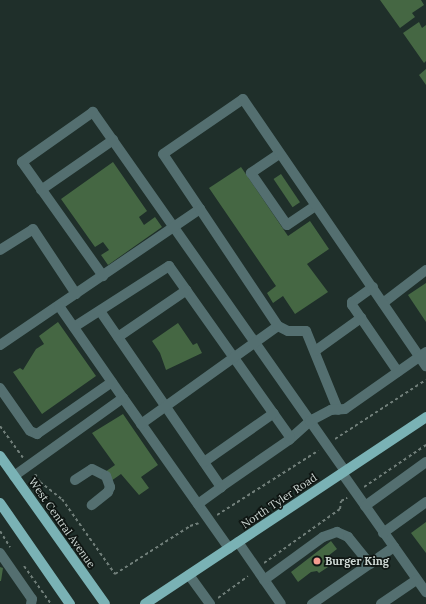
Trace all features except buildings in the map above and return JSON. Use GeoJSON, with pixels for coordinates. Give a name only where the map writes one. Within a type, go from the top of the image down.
{"type":"FeatureCollection","features":[{"type":"Feature","properties":{"kind":"main road","name":"North Tyler Road"},"geometry":{"type":"LineString","coordinates":[[144,604],[426,417]]}},
{"type":"Feature","properties":{"kind":"main road","name":"West Central Avenue"},"geometry":{"type":"LineString","coordinates":[[0,456],[105,604]]}},
{"type":"Feature","properties":{"kind":"main road"},"geometry":{"type":"LineString","coordinates":[[0,503],[70,604]]}},
{"type":"Feature","properties":{"kind":"lane"},"geometry":{"type":"LineString","coordinates":[[338,410],[306,331],[288,331],[278,326],[163,154],[243,99],[279,154],[383,303],[423,355],[426,366]]}},
{"type":"Feature","properties":{"kind":"lane"},"geometry":{"type":"LineString","coordinates":[[102,276],[22,162],[93,112],[310,421],[383,533],[426,592]]}},
{"type":"Feature","properties":{"kind":"lane"},"geometry":{"type":"LineString","coordinates":[[42,190],[112,140]]}},
{"type":"Feature","properties":{"kind":"lane"},"geometry":{"type":"LineString","coordinates":[[279,154],[251,173],[287,225],[315,206]]}},
{"type":"Feature","properties":{"kind":"lane"},"geometry":{"type":"LineString","coordinates":[[0,344],[59,306],[200,209]]}},
{"type":"Feature","properties":{"kind":"lane"},"geometry":{"type":"LineString","coordinates":[[0,250],[33,229],[76,294]]}},
{"type":"Feature","properties":{"kind":"lane"},"geometry":{"type":"LineString","coordinates":[[74,327],[165,266],[172,269],[290,437]]}},
{"type":"Feature","properties":{"kind":"lane"},"geometry":{"type":"LineString","coordinates":[[383,303],[426,270]]}},
{"type":"Feature","properties":{"kind":"lane"},"geometry":{"type":"LineString","coordinates":[[373,287],[352,302],[361,318],[398,372]]}},
{"type":"Feature","properties":{"kind":"lane"},"geometry":{"type":"LineString","coordinates":[[118,337],[187,290]]}},
{"type":"Feature","properties":{"kind":"lane"},"geometry":{"type":"LineString","coordinates":[[59,306],[198,504],[257,569],[281,604]]}},
{"type":"Feature","properties":{"kind":"lane"},"geometry":{"type":"LineString","coordinates":[[100,311],[221,487]]}},
{"type":"Feature","properties":{"kind":"lane"},"geometry":{"type":"LineString","coordinates":[[315,351],[361,318]]}},
{"type":"Feature","properties":{"kind":"lane"},"geometry":{"type":"LineString","coordinates":[[141,424],[278,326]]}},
{"type":"Feature","properties":{"kind":"lane"},"geometry":{"type":"LineString","coordinates":[[198,504],[319,415],[345,409],[423,355]]}},
{"type":"Feature","properties":{"kind":"lane"},"geometry":{"type":"LineString","coordinates":[[0,388],[30,431],[37,434],[112,382]]}},
{"type":"Feature","properties":{"kind":"lane"},"geometry":{"type":"LineString","coordinates":[[14,476],[123,398]]}},
{"type":"Feature","properties":{"kind":"lane"},"geometry":{"type":"LineString","coordinates":[[204,462],[274,413]]}},
{"type":"Feature","properties":{"kind":"lane"},"geometry":{"type":"LineString","coordinates":[[365,506],[426,462]]}},
{"type":"Feature","properties":{"kind":"lane"},"geometry":{"type":"LineString","coordinates":[[75,480],[92,469],[106,476],[110,487],[108,492],[92,505]]}},
{"type":"Feature","properties":{"kind":"lane"},"geometry":{"type":"LineString","coordinates":[[383,533],[426,502]]}},
{"type":"Feature","properties":{"kind":"lane"},"geometry":{"type":"LineString","coordinates":[[264,580],[323,537],[337,532],[348,537],[370,564]]}},
{"type":"Feature","properties":{"kind":"lane"},"geometry":{"type":"LineString","coordinates":[[312,604],[394,547]]}},
{"type":"Feature","properties":{"kind":"lane"},"geometry":{"type":"LineString","coordinates":[[0,553],[31,601]]}},
{"type":"Feature","properties":{"kind":"lane"},"geometry":{"type":"LineString","coordinates":[[189,575],[210,604]]}},
{"type":"Feature","properties":{"kind":"lane"},"geometry":{"type":"LineString","coordinates":[[381,604],[416,580]]}},
{"type":"Feature","properties":{"kind":"path"},"geometry":{"type":"LineString","coordinates":[[210,604],[340,509],[342,501],[426,445]]}},
{"type":"Feature","properties":{"kind":"path"},"geometry":{"type":"LineString","coordinates":[[0,531],[11,548]]}},
{"type":"Feature","properties":{"kind":"path"},"geometry":{"type":"LineString","coordinates":[[20,561],[51,604]]}},
{"type":"Feature","properties":{"kind":"place","name":"Burger King"},"geometry":{"type":"Point","coordinates":[317,561]}}]}
